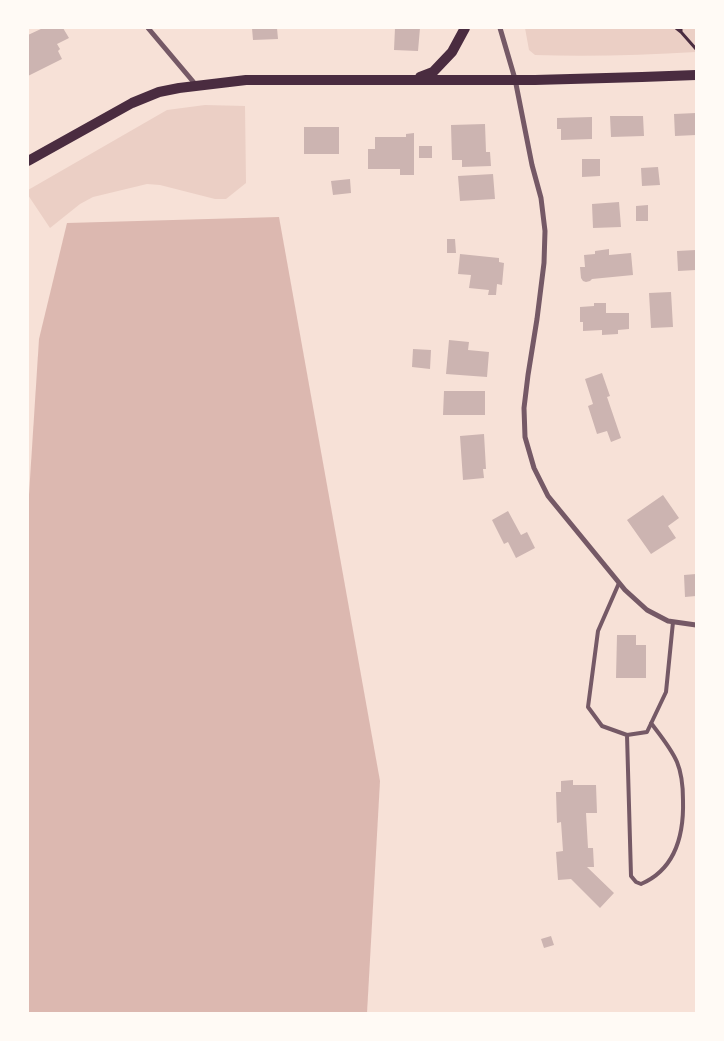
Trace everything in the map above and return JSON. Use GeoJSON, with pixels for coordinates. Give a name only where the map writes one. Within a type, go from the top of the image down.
{"type":"FeatureCollection","features":[{"type":"Feature","properties":{"kind":"main road"},"geometry":{"type":"LineString","coordinates":[[414,80],[433,72],[452,52],[465,28]]}},
{"type":"Feature","properties":{"kind":"main road"},"geometry":{"type":"LineString","coordinates":[[28,161],[132,103],[159,92],[196,85],[246,80],[622,78],[696,75]]}},
{"type":"Feature","properties":{"kind":"street"},"geometry":{"type":"LineString","coordinates":[[148,28],[196,85]]}},
{"type":"Feature","properties":{"kind":"street"},"geometry":{"type":"LineString","coordinates":[[500,28],[516,79],[532,165],[541,198],[545,232],[543,272],[524,408],[525,438],[534,468],[548,496],[625,590],[648,610],[668,621],[696,625]]}},
{"type":"Feature","properties":{"kind":"lane"},"geometry":{"type":"LineString","coordinates":[[619,583],[598,632],[588,707],[602,726],[627,735],[647,732],[666,692],[673,622]]}},
{"type":"Feature","properties":{"kind":"lane"},"geometry":{"type":"LineString","coordinates":[[627,735],[631,876],[636,882],[641,884],[650,880],[667,865],[676,849],[683,818],[683,788],[677,760],[652,723]]}},
{"type":"Feature","properties":{"kind":"path"},"geometry":{"type":"LineString","coordinates":[[676,28],[681,30],[696,49]]}},
{"type":"Feature","properties":{"kind":"shaded area"},"geometry":{"type":"Polygon","coordinates":[[[525,28],[696,28],[696,52],[575,56],[535,55],[529,50],[525,28]]]}},
{"type":"Feature","properties":{"kind":"shaded area"},"geometry":{"type":"Polygon","coordinates":[[[205,105],[245,106],[246,183],[226,199],[215,199],[160,185],[147,184],[93,197],[80,204],[50,228],[28,195],[28,190],[167,110],[205,105]]]}},
{"type":"Feature","properties":{"kind":"shaded area"},"geometry":{"type":"Polygon","coordinates":[[[279,217],[380,781],[367,1013],[28,1013],[28,510],[39,339],[67,223],[279,217]]]}},
{"type":"Feature","properties":{"kind":"building"},"geometry":{"type":"Polygon","coordinates":[[[43,28],[63,28],[69,38],[57,44],[62,59],[28,76],[28,35],[43,28]]]}},
{"type":"Feature","properties":{"kind":"building"},"geometry":{"type":"Polygon","coordinates":[[[252,28],[277,28],[278,39],[253,40],[252,28]]]}},
{"type":"Feature","properties":{"kind":"building"},"geometry":{"type":"Polygon","coordinates":[[[395,28],[420,28],[418,51],[394,50],[395,28]]]}},
{"type":"Feature","properties":{"kind":"building"},"geometry":{"type":"Polygon","coordinates":[[[696,113],[696,135],[675,136],[674,114],[696,113]]]}},
{"type":"Feature","properties":{"kind":"building"},"geometry":{"type":"Polygon","coordinates":[[[610,116],[643,116],[644,136],[611,137],[610,116]]]}},
{"type":"Feature","properties":{"kind":"building"},"geometry":{"type":"Polygon","coordinates":[[[592,117],[592,139],[561,140],[561,129],[557,129],[557,118],[592,117]]]}},
{"type":"Feature","properties":{"kind":"building"},"geometry":{"type":"Polygon","coordinates":[[[485,124],[486,152],[490,152],[491,166],[462,167],[462,160],[452,160],[451,125],[485,124]]]}},
{"type":"Feature","properties":{"kind":"building"},"geometry":{"type":"Polygon","coordinates":[[[304,127],[339,127],[339,154],[304,154],[304,127]]]}},
{"type":"Feature","properties":{"kind":"building"},"geometry":{"type":"Polygon","coordinates":[[[414,133],[414,175],[400,175],[400,169],[368,169],[368,149],[375,149],[375,137],[406,137],[406,134],[414,133]]]}},
{"type":"Feature","properties":{"kind":"building"},"geometry":{"type":"Polygon","coordinates":[[[419,146],[432,146],[432,158],[419,158],[419,146]]]}},
{"type":"Feature","properties":{"kind":"building"},"geometry":{"type":"Polygon","coordinates":[[[582,159],[600,159],[600,176],[582,177],[582,159]]]}},
{"type":"Feature","properties":{"kind":"building"},"geometry":{"type":"Polygon","coordinates":[[[658,167],[660,185],[642,186],[641,168],[658,167]]]}},
{"type":"Feature","properties":{"kind":"building"},"geometry":{"type":"Polygon","coordinates":[[[493,174],[495,199],[460,201],[458,176],[493,174]]]}},
{"type":"Feature","properties":{"kind":"building"},"geometry":{"type":"Polygon","coordinates":[[[350,179],[351,193],[333,195],[331,181],[350,179]]]}},
{"type":"Feature","properties":{"kind":"building"},"geometry":{"type":"Polygon","coordinates":[[[619,202],[621,227],[593,228],[592,204],[619,202]]]}},
{"type":"Feature","properties":{"kind":"building"},"geometry":{"type":"Polygon","coordinates":[[[648,205],[648,221],[636,221],[636,206],[648,205]]]}},
{"type":"Feature","properties":{"kind":"building"},"geometry":{"type":"Polygon","coordinates":[[[447,239],[455,239],[456,253],[447,253],[447,239]]]}},
{"type":"Feature","properties":{"kind":"building"},"geometry":{"type":"Polygon","coordinates":[[[609,249],[609,255],[631,253],[633,275],[583,281],[580,267],[585,267],[584,255],[595,254],[595,251],[609,249]]]}},
{"type":"Feature","properties":{"kind":"building"},"geometry":{"type":"Polygon","coordinates":[[[696,250],[696,270],[678,271],[677,251],[696,250]]]}},
{"type":"Feature","properties":{"kind":"building"},"geometry":{"type":"Polygon","coordinates":[[[460,254],[499,258],[499,262],[504,263],[502,285],[497,284],[496,295],[488,295],[489,290],[469,288],[471,275],[458,274],[460,254]]]}},
{"type":"Feature","properties":{"kind":"building"},"geometry":{"type":"Polygon","coordinates":[[[671,292],[673,327],[651,328],[649,293],[671,292]]]}},
{"type":"Feature","properties":{"kind":"building"},"geometry":{"type":"Polygon","coordinates":[[[594,303],[606,303],[606,313],[629,313],[629,329],[618,330],[618,334],[602,335],[602,330],[583,331],[583,322],[580,322],[580,307],[594,306],[594,303]]]}},
{"type":"Feature","properties":{"kind":"building"},"geometry":{"type":"Polygon","coordinates":[[[449,340],[469,342],[468,350],[489,352],[487,377],[446,374],[449,340]]]}},
{"type":"Feature","properties":{"kind":"building"},"geometry":{"type":"Polygon","coordinates":[[[413,349],[431,350],[430,369],[412,367],[413,349]]]}},
{"type":"Feature","properties":{"kind":"building"},"geometry":{"type":"Polygon","coordinates":[[[602,373],[610,396],[607,397],[621,438],[611,442],[607,431],[597,434],[588,406],[593,404],[585,379],[602,373]]]}},
{"type":"Feature","properties":{"kind":"building"},"geometry":{"type":"Polygon","coordinates":[[[444,391],[485,391],[485,415],[443,415],[444,391]]]}},
{"type":"Feature","properties":{"kind":"building"},"geometry":{"type":"Polygon","coordinates":[[[484,434],[486,469],[483,469],[484,478],[463,480],[460,436],[484,434]]]}},
{"type":"Feature","properties":{"kind":"building"},"geometry":{"type":"Polygon","coordinates":[[[663,495],[679,518],[668,526],[676,538],[651,554],[627,520],[663,495]]]}},
{"type":"Feature","properties":{"kind":"building"},"geometry":{"type":"Polygon","coordinates":[[[508,511],[521,535],[527,532],[535,548],[516,558],[508,542],[504,544],[492,520],[508,511]]]}},
{"type":"Feature","properties":{"kind":"building"},"geometry":{"type":"Polygon","coordinates":[[[696,574],[696,596],[685,597],[684,575],[696,574]]]}},
{"type":"Feature","properties":{"kind":"building"},"geometry":{"type":"Polygon","coordinates":[[[617,635],[636,635],[636,645],[646,645],[646,678],[616,678],[617,635]]]}},
{"type":"Feature","properties":{"kind":"building"},"geometry":{"type":"Polygon","coordinates":[[[573,780],[573,785],[596,785],[597,813],[586,813],[588,848],[593,848],[594,867],[587,867],[614,893],[600,908],[571,879],[558,880],[556,852],[563,851],[561,822],[557,823],[556,792],[561,792],[561,781],[573,780]]]}},
{"type":"Feature","properties":{"kind":"building"},"geometry":{"type":"Polygon","coordinates":[[[551,936],[554,945],[544,948],[541,939],[551,936]]]}}]}
